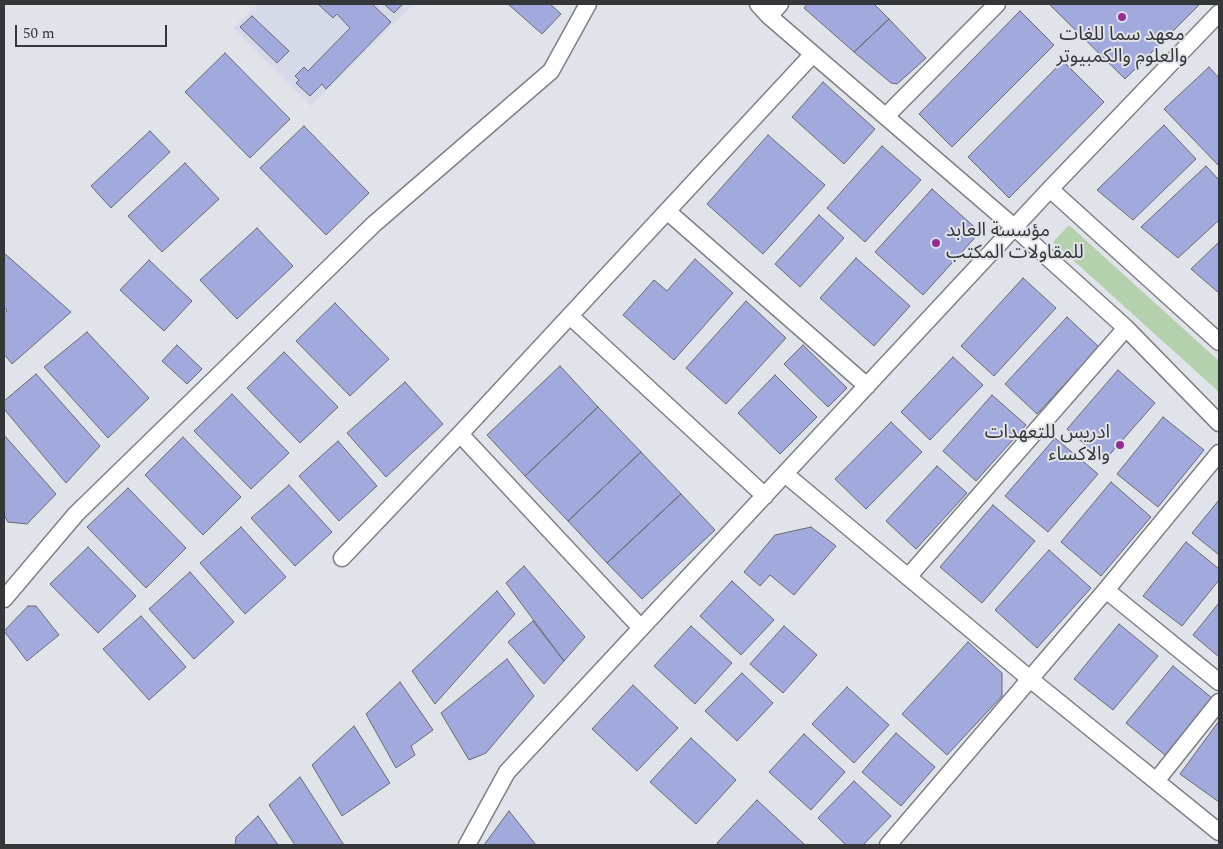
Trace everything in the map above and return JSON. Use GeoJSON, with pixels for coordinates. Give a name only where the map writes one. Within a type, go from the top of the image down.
{"type":"FeatureCollection","features":[{"type":"Feature","properties":{"kind":"street"},"geometry":{"type":"LineString","coordinates":[[4,599],[76,514],[374,224],[550,72],[588,4]]}},
{"type":"Feature","properties":{"kind":"street"},"geometry":{"type":"LineString","coordinates":[[886,116],[997,4]]}},
{"type":"Feature","properties":{"kind":"street"},"geometry":{"type":"LineString","coordinates":[[769,8],[813,54],[1014,227],[1126,328],[1219,424]]}},
{"type":"Feature","properties":{"kind":"street"},"geometry":{"type":"LineString","coordinates":[[467,845],[507,772],[1014,227],[1219,13]]}},
{"type":"Feature","properties":{"kind":"street"},"geometry":{"type":"LineString","coordinates":[[342,558],[460,434],[813,54]]}},
{"type":"Feature","properties":{"kind":"street"},"geometry":{"type":"LineString","coordinates":[[1050,189],[1219,342]]}},
{"type":"Feature","properties":{"kind":"street"},"geometry":{"type":"LineString","coordinates":[[667,211],[867,386]]}},
{"type":"Feature","properties":{"kind":"street"},"geometry":{"type":"LineString","coordinates":[[570,316],[765,496]]}},
{"type":"Feature","properties":{"kind":"street"},"geometry":{"type":"LineString","coordinates":[[908,577],[1126,328]]}},
{"type":"Feature","properties":{"kind":"street"},"geometry":{"type":"LineString","coordinates":[[460,434],[641,628]]}},
{"type":"Feature","properties":{"kind":"street"},"geometry":{"type":"LineString","coordinates":[[888,845],[1106,590],[1219,453]]}},
{"type":"Feature","properties":{"kind":"street"},"geometry":{"type":"LineString","coordinates":[[785,474],[1030,679],[1219,832]]}},
{"type":"Feature","properties":{"kind":"street"},"geometry":{"type":"LineString","coordinates":[[1106,590],[1219,682]]}},
{"type":"Feature","properties":{"kind":"street"},"geometry":{"type":"LineString","coordinates":[[1156,781],[1219,702]]}},
{"type":"Feature","properties":{"kind":"shaded area"},"geometry":{"type":"Polygon","coordinates":[[[258,4],[414,4],[311,106],[233,28],[258,4]]]}},
{"type":"Feature","properties":{"kind":"green space"},"geometry":{"type":"Polygon","coordinates":[[[1069,225],[1219,361],[1219,392],[1053,242],[1069,225]]]}},
{"type":"Feature","properties":{"kind":"building"},"geometry":{"type":"Polygon","coordinates":[[[318,4],[372,4],[391,22],[326,89],[322,84],[310,96],[296,83],[299,80],[295,76],[304,67],[308,71],[350,28],[337,14],[333,18],[318,4]]]}},
{"type":"Feature","properties":{"kind":"building"},"geometry":{"type":"Polygon","coordinates":[[[384,4],[403,4],[394,13],[384,4]]]}},
{"type":"Feature","properties":{"kind":"building"},"geometry":{"type":"Polygon","coordinates":[[[508,4],[550,4],[561,14],[542,34],[508,4]]]}},
{"type":"Feature","properties":{"kind":"building"},"geometry":{"type":"Polygon","coordinates":[[[807,4],[874,4],[889,19],[854,52],[804,8],[807,4]]]}},
{"type":"Feature","properties":{"kind":"building"},"geometry":{"type":"Polygon","coordinates":[[[1049,4],[1200,4],[1125,79],[1049,4]]]}},
{"type":"Feature","properties":{"kind":"building"},"geometry":{"type":"Polygon","coordinates":[[[1020,11],[1054,45],[952,147],[919,114],[1020,11]]]}},
{"type":"Feature","properties":{"kind":"building"},"geometry":{"type":"Polygon","coordinates":[[[252,16],[289,51],[277,63],[240,27],[252,16]]]}},
{"type":"Feature","properties":{"kind":"building"},"geometry":{"type":"Polygon","coordinates":[[[889,19],[926,58],[897,84],[891,83],[854,52],[889,19]]]}},
{"type":"Feature","properties":{"kind":"building"},"geometry":{"type":"Polygon","coordinates":[[[225,53],[290,119],[250,158],[185,92],[225,53]]]}},
{"type":"Feature","properties":{"kind":"building"},"geometry":{"type":"Polygon","coordinates":[[[1063,61],[1104,102],[1009,198],[968,157],[1063,61]]]}},
{"type":"Feature","properties":{"kind":"building"},"geometry":{"type":"Polygon","coordinates":[[[1209,67],[1219,78],[1219,166],[1164,109],[1209,67]]]}},
{"type":"Feature","properties":{"kind":"building"},"geometry":{"type":"Polygon","coordinates":[[[823,82],[875,129],[844,164],[792,117],[823,82]]]}},
{"type":"Feature","properties":{"kind":"building"},"geometry":{"type":"Polygon","coordinates":[[[1164,125],[1196,159],[1133,220],[1097,190],[1164,125]]]}},
{"type":"Feature","properties":{"kind":"building"},"geometry":{"type":"Polygon","coordinates":[[[304,126],[369,193],[326,235],[260,168],[304,126]]]}},
{"type":"Feature","properties":{"kind":"building"},"geometry":{"type":"Polygon","coordinates":[[[150,131],[170,152],[111,208],[91,186],[150,131]]]}},
{"type":"Feature","properties":{"kind":"building"},"geometry":{"type":"Polygon","coordinates":[[[768,135],[825,185],[763,254],[707,204],[768,135]]]}},
{"type":"Feature","properties":{"kind":"building"},"geometry":{"type":"Polygon","coordinates":[[[882,146],[921,180],[865,242],[827,208],[882,146]]]}},
{"type":"Feature","properties":{"kind":"building"},"geometry":{"type":"Polygon","coordinates":[[[185,163],[219,199],[162,252],[128,216],[185,163]]]}},
{"type":"Feature","properties":{"kind":"building"},"geometry":{"type":"Polygon","coordinates":[[[1206,166],[1219,180],[1219,220],[1178,258],[1141,227],[1206,166]]]}},
{"type":"Feature","properties":{"kind":"building"},"geometry":{"type":"Polygon","coordinates":[[[932,189],[980,232],[923,295],[875,252],[932,189]]]}},
{"type":"Feature","properties":{"kind":"building"},"geometry":{"type":"Polygon","coordinates":[[[819,215],[844,238],[800,287],[775,264],[819,215]]]}},
{"type":"Feature","properties":{"kind":"building"},"geometry":{"type":"Polygon","coordinates":[[[257,228],[293,266],[237,319],[200,280],[257,228]]]}},
{"type":"Feature","properties":{"kind":"building"},"geometry":{"type":"Polygon","coordinates":[[[1219,242],[1219,293],[1191,269],[1219,242]]]}},
{"type":"Feature","properties":{"kind":"building"},"geometry":{"type":"Polygon","coordinates":[[[4,253],[71,312],[12,364],[4,354],[4,313],[7,311],[4,307],[4,253]]]}},
{"type":"Feature","properties":{"kind":"building"},"geometry":{"type":"Polygon","coordinates":[[[856,258],[910,306],[874,346],[820,298],[856,258]]]}},
{"type":"Feature","properties":{"kind":"building"},"geometry":{"type":"Polygon","coordinates":[[[695,259],[733,293],[674,360],[623,315],[654,280],[667,291],[695,259]]]}},
{"type":"Feature","properties":{"kind":"building"},"geometry":{"type":"Polygon","coordinates":[[[149,260],[192,301],[164,331],[120,290],[149,260]]]}},
{"type":"Feature","properties":{"kind":"building"},"geometry":{"type":"Polygon","coordinates":[[[1023,278],[1056,308],[994,376],[961,346],[1023,278]]]}},
{"type":"Feature","properties":{"kind":"building"},"geometry":{"type":"Polygon","coordinates":[[[746,301],[786,338],[726,404],[686,368],[746,301]]]}},
{"type":"Feature","properties":{"kind":"building"},"geometry":{"type":"Polygon","coordinates":[[[335,303],[389,359],[350,396],[296,341],[335,303]]]}},
{"type":"Feature","properties":{"kind":"building"},"geometry":{"type":"Polygon","coordinates":[[[1067,317],[1099,347],[1037,414],[1005,384],[1067,317]]]}},
{"type":"Feature","properties":{"kind":"building"},"geometry":{"type":"Polygon","coordinates":[[[87,332],[149,398],[108,438],[44,367],[87,332]]]}},
{"type":"Feature","properties":{"kind":"building"},"geometry":{"type":"Polygon","coordinates":[[[177,345],[202,369],[187,384],[162,361],[177,345]]]}},
{"type":"Feature","properties":{"kind":"building"},"geometry":{"type":"Polygon","coordinates":[[[803,345],[847,388],[828,407],[784,364],[803,345]]]}},
{"type":"Feature","properties":{"kind":"building"},"geometry":{"type":"Polygon","coordinates":[[[284,352],[338,407],[300,443],[247,388],[284,352]]]}},
{"type":"Feature","properties":{"kind":"building"},"geometry":{"type":"Polygon","coordinates":[[[953,357],[983,385],[930,440],[901,412],[953,357]]]}},
{"type":"Feature","properties":{"kind":"building"},"geometry":{"type":"Polygon","coordinates":[[[560,366],[598,407],[525,476],[487,435],[560,366]]]}},
{"type":"Feature","properties":{"kind":"building"},"geometry":{"type":"Polygon","coordinates":[[[1118,370],[1155,403],[1104,461],[1067,429],[1118,370]]]}},
{"type":"Feature","properties":{"kind":"building"},"geometry":{"type":"Polygon","coordinates":[[[36,374],[100,446],[66,483],[4,409],[4,401],[36,374]]]}},
{"type":"Feature","properties":{"kind":"building"},"geometry":{"type":"Polygon","coordinates":[[[775,375],[817,417],[780,454],[738,413],[775,375]]]}},
{"type":"Feature","properties":{"kind":"building"},"geometry":{"type":"Polygon","coordinates":[[[405,382],[443,424],[386,477],[347,433],[405,382]]]}},
{"type":"Feature","properties":{"kind":"building"},"geometry":{"type":"Polygon","coordinates":[[[232,394],[289,453],[251,489],[194,431],[232,394]]]}},
{"type":"Feature","properties":{"kind":"building"},"geometry":{"type":"Polygon","coordinates":[[[992,395],[1026,425],[976,481],[943,451],[992,395]]]}},
{"type":"Feature","properties":{"kind":"building"},"geometry":{"type":"Polygon","coordinates":[[[598,407],[641,452],[568,521],[525,476],[598,407]]]}},
{"type":"Feature","properties":{"kind":"building"},"geometry":{"type":"Polygon","coordinates":[[[1163,417],[1204,450],[1158,507],[1117,474],[1163,417]]]}},
{"type":"Feature","properties":{"kind":"building"},"geometry":{"type":"Polygon","coordinates":[[[891,422],[922,452],[866,509],[835,479],[891,422]]]}},
{"type":"Feature","properties":{"kind":"building"},"geometry":{"type":"Polygon","coordinates":[[[4,435],[56,494],[27,524],[8,522],[4,515],[4,435]]]}},
{"type":"Feature","properties":{"kind":"building"},"geometry":{"type":"Polygon","coordinates":[[[183,437],[241,497],[203,535],[145,475],[183,437]]]}},
{"type":"Feature","properties":{"kind":"building"},"geometry":{"type":"Polygon","coordinates":[[[1055,438],[1098,474],[1048,532],[1005,496],[1055,438]]]}},
{"type":"Feature","properties":{"kind":"building"},"geometry":{"type":"Polygon","coordinates":[[[338,441],[377,486],[339,521],[299,476],[338,441]]]}},
{"type":"Feature","properties":{"kind":"building"},"geometry":{"type":"Polygon","coordinates":[[[641,452],[681,494],[607,563],[568,521],[641,452]]]}},
{"type":"Feature","properties":{"kind":"building"},"geometry":{"type":"Polygon","coordinates":[[[937,466],[967,493],[916,549],[886,521],[937,466]]]}},
{"type":"Feature","properties":{"kind":"building"},"geometry":{"type":"Polygon","coordinates":[[[1111,482],[1151,517],[1101,576],[1061,542],[1111,482]]]}},
{"type":"Feature","properties":{"kind":"building"},"geometry":{"type":"Polygon","coordinates":[[[289,485],[332,532],[295,566],[251,518],[289,485]]]}},
{"type":"Feature","properties":{"kind":"building"},"geometry":{"type":"Polygon","coordinates":[[[128,488],[186,548],[146,588],[87,527],[128,488]]]}},
{"type":"Feature","properties":{"kind":"building"},"geometry":{"type":"Polygon","coordinates":[[[681,494],[715,530],[642,599],[607,563],[681,494]]]}},
{"type":"Feature","properties":{"kind":"building"},"geometry":{"type":"Polygon","coordinates":[[[1219,500],[1219,555],[1192,533],[1219,500]]]}},
{"type":"Feature","properties":{"kind":"building"},"geometry":{"type":"Polygon","coordinates":[[[993,505],[1035,541],[982,603],[940,567],[993,505]]]}},
{"type":"Feature","properties":{"kind":"building"},"geometry":{"type":"Polygon","coordinates":[[[241,527],[286,577],[245,614],[200,563],[241,527]]]}},
{"type":"Feature","properties":{"kind":"building"},"geometry":{"type":"Polygon","coordinates":[[[811,527],[836,546],[794,595],[770,575],[760,586],[744,572],[775,535],[811,527]]]}},
{"type":"Feature","properties":{"kind":"building"},"geometry":{"type":"Polygon","coordinates":[[[1186,542],[1219,569],[1219,580],[1182,626],[1143,596],[1186,542]]]}},
{"type":"Feature","properties":{"kind":"building"},"geometry":{"type":"Polygon","coordinates":[[[88,547],[136,596],[98,633],[50,584],[88,547]]]}},
{"type":"Feature","properties":{"kind":"building"},"geometry":{"type":"Polygon","coordinates":[[[1049,550],[1091,588],[1037,648],[995,610],[1049,550]]]}},
{"type":"Feature","properties":{"kind":"building"},"geometry":{"type":"Polygon","coordinates":[[[524,566],[585,637],[564,661],[506,583],[524,566]]]}},
{"type":"Feature","properties":{"kind":"building"},"geometry":{"type":"Polygon","coordinates":[[[190,572],[234,622],[194,659],[149,609],[190,572]]]}},
{"type":"Feature","properties":{"kind":"building"},"geometry":{"type":"Polygon","coordinates":[[[732,581],[774,620],[741,655],[700,616],[732,581]]]}},
{"type":"Feature","properties":{"kind":"building"},"geometry":{"type":"Polygon","coordinates":[[[497,591],[515,614],[435,704],[412,671],[497,591]]]}},
{"type":"Feature","properties":{"kind":"building"},"geometry":{"type":"Polygon","coordinates":[[[1219,603],[1219,657],[1193,635],[1219,603]]]}},
{"type":"Feature","properties":{"kind":"building"},"geometry":{"type":"Polygon","coordinates":[[[28,606],[36,606],[59,635],[27,661],[4,631],[28,606]]]}},
{"type":"Feature","properties":{"kind":"building"},"geometry":{"type":"Polygon","coordinates":[[[141,616],[186,667],[149,700],[103,649],[141,616]]]}},
{"type":"Feature","properties":{"kind":"building"},"geometry":{"type":"Polygon","coordinates":[[[533,621],[564,661],[544,684],[508,642],[533,621]]]}},
{"type":"Feature","properties":{"kind":"building"},"geometry":{"type":"Polygon","coordinates":[[[1119,624],[1158,656],[1113,710],[1074,679],[1119,624]]]}},
{"type":"Feature","properties":{"kind":"building"},"geometry":{"type":"Polygon","coordinates":[[[691,626],[732,663],[695,704],[654,666],[691,626]]]}},
{"type":"Feature","properties":{"kind":"building"},"geometry":{"type":"Polygon","coordinates":[[[784,626],[817,655],[783,693],[750,664],[784,626]]]}},
{"type":"Feature","properties":{"kind":"building"},"geometry":{"type":"Polygon","coordinates":[[[968,642],[1002,673],[1002,696],[947,755],[902,714],[968,642]]]}},
{"type":"Feature","properties":{"kind":"building"},"geometry":{"type":"Polygon","coordinates":[[[507,659],[534,696],[486,753],[469,760],[441,713],[507,659]]]}},
{"type":"Feature","properties":{"kind":"building"},"geometry":{"type":"Polygon","coordinates":[[[1173,666],[1212,698],[1165,755],[1126,723],[1173,666]]]}},
{"type":"Feature","properties":{"kind":"building"},"geometry":{"type":"Polygon","coordinates":[[[742,673],[773,703],[737,741],[705,711],[742,673]]]}},
{"type":"Feature","properties":{"kind":"building"},"geometry":{"type":"Polygon","coordinates":[[[400,682],[433,730],[411,746],[415,755],[396,768],[366,714],[400,682]]]}},
{"type":"Feature","properties":{"kind":"building"},"geometry":{"type":"Polygon","coordinates":[[[633,685],[678,728],[637,771],[592,729],[633,685]]]}},
{"type":"Feature","properties":{"kind":"building"},"geometry":{"type":"Polygon","coordinates":[[[847,687],[889,725],[854,763],[812,724],[847,687]]]}},
{"type":"Feature","properties":{"kind":"building"},"geometry":{"type":"Polygon","coordinates":[[[1219,721],[1219,802],[1180,774],[1219,721]]]}},
{"type":"Feature","properties":{"kind":"building"},"geometry":{"type":"Polygon","coordinates":[[[354,726],[390,783],[342,816],[312,765],[354,726]]]}},
{"type":"Feature","properties":{"kind":"building"},"geometry":{"type":"Polygon","coordinates":[[[896,733],[935,767],[901,806],[862,772],[896,733]]]}},
{"type":"Feature","properties":{"kind":"building"},"geometry":{"type":"Polygon","coordinates":[[[804,734],[845,772],[811,810],[769,772],[804,734]]]}},
{"type":"Feature","properties":{"kind":"building"},"geometry":{"type":"Polygon","coordinates":[[[691,738],[736,780],[696,824],[650,782],[691,738]]]}},
{"type":"Feature","properties":{"kind":"building"},"geometry":{"type":"Polygon","coordinates":[[[300,777],[344,845],[295,845],[269,805],[300,777]]]}},
{"type":"Feature","properties":{"kind":"building"},"geometry":{"type":"Polygon","coordinates":[[[854,781],[891,816],[863,845],[846,845],[818,818],[854,781]]]}},
{"type":"Feature","properties":{"kind":"building"},"geometry":{"type":"Polygon","coordinates":[[[757,800],[805,845],[719,845],[717,843],[757,800]]]}},
{"type":"Feature","properties":{"kind":"building"},"geometry":{"type":"Polygon","coordinates":[[[509,811],[536,845],[484,845],[509,811]]]}},
{"type":"Feature","properties":{"kind":"building"},"geometry":{"type":"Polygon","coordinates":[[[258,816],[278,845],[235,845],[236,837],[258,816]]]}},
{"type":"Feature","properties":{"kind":"place","name":"معهد سما للغات والعلوم والكمبيوتر"},"geometry":{"type":"Point","coordinates":[1122,17]}},
{"type":"Feature","properties":{"kind":"place","name":"مؤسسة العابد للمقاولات المكتب"},"geometry":{"type":"Point","coordinates":[936,243]}},
{"type":"Feature","properties":{"kind":"place","name":"ادريس للتعهدات والاكساء"},"geometry":{"type":"Point","coordinates":[1120,445]}}]}
